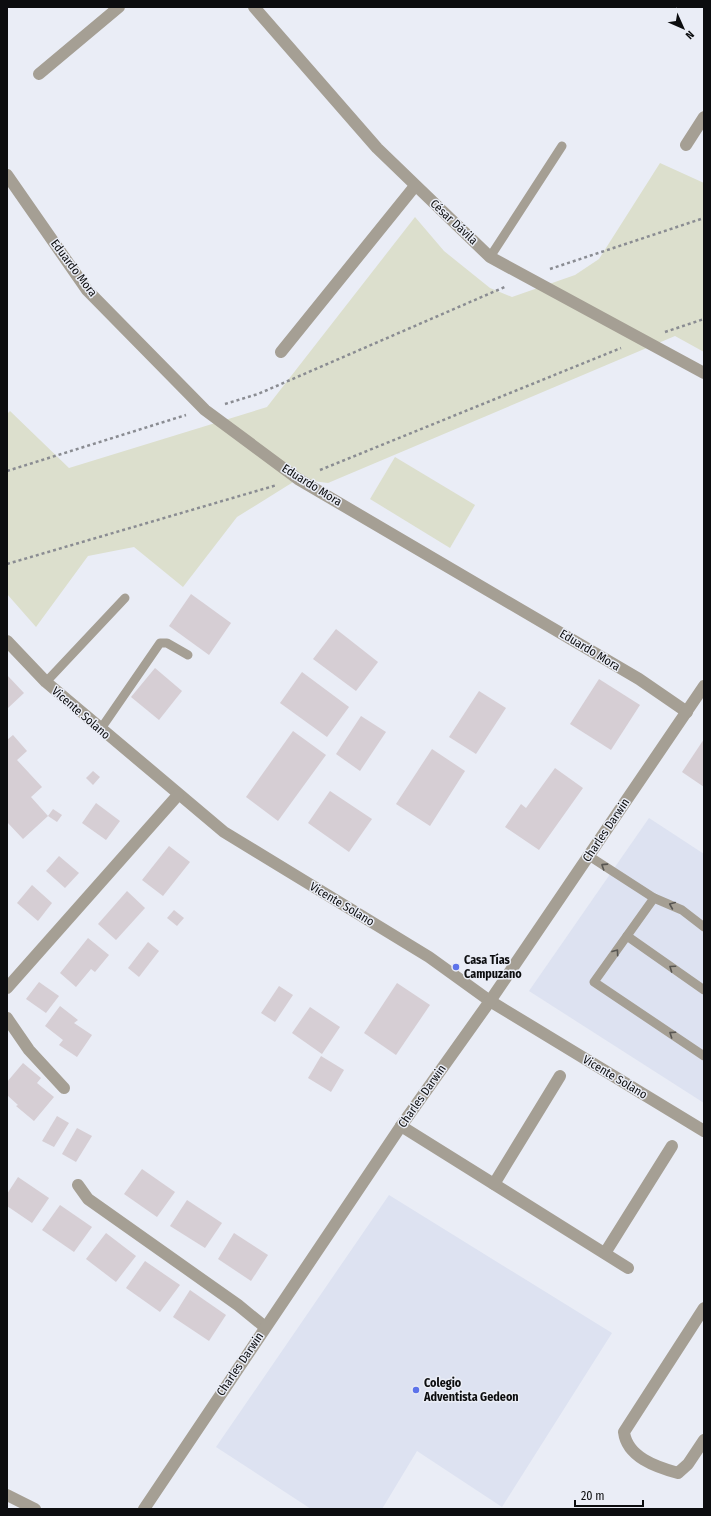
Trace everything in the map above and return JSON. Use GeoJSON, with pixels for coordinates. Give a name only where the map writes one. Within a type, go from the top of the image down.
{"type":"FeatureCollection","features":[{"type":"Feature","properties":{"kind":"street"},"geometry":{"type":"LineString","coordinates":[[39,74],[119,7]]}},
{"type":"Feature","properties":{"kind":"street","name":"César Dávila"},"geometry":{"type":"LineString","coordinates":[[254,7],[377,148],[490,257],[529,276],[704,373]]}},
{"type":"Feature","properties":{"kind":"street"},"geometry":{"type":"LineString","coordinates":[[686,145],[704,117]]}},
{"type":"Feature","properties":{"kind":"street","name":"Eduardo Mora"},"geometry":{"type":"LineString","coordinates":[[7,175],[88,290],[205,410],[298,479],[632,675],[687,712]]}},
{"type":"Feature","properties":{"kind":"street"},"geometry":{"type":"LineString","coordinates":[[281,352],[415,186]]}},
{"type":"Feature","properties":{"kind":"street","name":"Vicente Solano"},"geometry":{"type":"LineString","coordinates":[[7,641],[46,682],[100,730],[224,832],[429,957],[490,1001],[704,1131]]}},
{"type":"Feature","properties":{"kind":"street","name":"Charles Darwin"},"geometry":{"type":"LineString","coordinates":[[144,1509],[401,1126],[490,1001],[704,686]]}},
{"type":"Feature","properties":{"kind":"street"},"geometry":{"type":"LineString","coordinates":[[7,988],[178,795]]}},
{"type":"Feature","properties":{"kind":"street"},"geometry":{"type":"LineString","coordinates":[[7,1018],[29,1050],[64,1088]]}},
{"type":"Feature","properties":{"kind":"street"},"geometry":{"type":"LineString","coordinates":[[494,1184],[560,1076]]}},
{"type":"Feature","properties":{"kind":"street"},"geometry":{"type":"LineString","coordinates":[[401,1126],[628,1268]]}},
{"type":"Feature","properties":{"kind":"street"},"geometry":{"type":"LineString","coordinates":[[605,1253],[672,1146]]}},
{"type":"Feature","properties":{"kind":"street"},"geometry":{"type":"LineString","coordinates":[[78,1186],[88,1199],[238,1304],[265,1327]]}},
{"type":"Feature","properties":{"kind":"street"},"geometry":{"type":"LineString","coordinates":[[704,1308],[624,1432],[625,1443],[633,1453],[664,1470],[678,1473],[688,1464],[704,1440]]}},
{"type":"Feature","properties":{"kind":"street"},"geometry":{"type":"LineString","coordinates":[[7,1495],[35,1509]]}},
{"type":"Feature","properties":{"kind":"lane"},"geometry":{"type":"LineString","coordinates":[[490,257],[562,146]]}},
{"type":"Feature","properties":{"kind":"lane"},"geometry":{"type":"LineString","coordinates":[[46,682],[125,598]]}},
{"type":"Feature","properties":{"kind":"lane"},"geometry":{"type":"LineString","coordinates":[[100,730],[160,643],[167,643],[188,655]]}},
{"type":"Feature","properties":{"kind":"lane"},"geometry":{"type":"LineString","coordinates":[[588,856],[654,898],[682,910],[704,927]]}},
{"type":"Feature","properties":{"kind":"lane"},"geometry":{"type":"LineString","coordinates":[[654,898],[594,982],[704,1056]]}},
{"type":"Feature","properties":{"kind":"lane"},"geometry":{"type":"LineString","coordinates":[[627,936],[704,990]]}},
{"type":"Feature","properties":{"kind":"path"},"geometry":{"type":"LineString","coordinates":[[7,471],[258,394],[529,276],[704,218]]}},
{"type":"Feature","properties":{"kind":"path"},"geometry":{"type":"LineString","coordinates":[[7,564],[298,479],[642,339],[704,319]]}},
{"type":"Feature","properties":{"kind":"shaded area"},"geometry":{"type":"Polygon","coordinates":[[[649,818],[704,854],[704,1103],[529,991],[649,818]]]}},
{"type":"Feature","properties":{"kind":"shaded area","name":"Colegio Adventista Gedeon"},"geometry":{"type":"Polygon","coordinates":[[[389,1195],[612,1333],[502,1507],[417,1451],[382,1509],[311,1509],[216,1447],[389,1195]]]}},
{"type":"Feature","properties":{"kind":"green space"},"geometry":{"type":"Polygon","coordinates":[[[660,163],[704,183],[704,352],[675,336],[328,483],[298,479],[237,517],[183,587],[134,547],[88,556],[36,627],[7,594],[7,414],[10,411],[69,468],[267,407],[415,217],[444,251],[490,288],[512,297],[575,275],[599,259],[660,163]]]}},
{"type":"Feature","properties":{"kind":"green space"},"geometry":{"type":"Polygon","coordinates":[[[395,457],[475,505],[450,548],[370,499],[395,457]]]}},
{"type":"Feature","properties":{"kind":"building"},"geometry":{"type":"Polygon","coordinates":[[[191,594],[231,623],[209,655],[169,626],[191,594]]]}},
{"type":"Feature","properties":{"kind":"building"},"geometry":{"type":"Polygon","coordinates":[[[336,629],[378,662],[356,691],[313,659],[336,629]]]}},
{"type":"Feature","properties":{"kind":"building"},"geometry":{"type":"Polygon","coordinates":[[[155,668],[182,691],[159,720],[131,697],[155,668]]]}},
{"type":"Feature","properties":{"kind":"building"},"geometry":{"type":"Polygon","coordinates":[[[302,672],[349,707],[327,737],[280,703],[302,672]]]}},
{"type":"Feature","properties":{"kind":"building"},"geometry":{"type":"Polygon","coordinates":[[[7,675],[24,693],[7,709],[7,675]]]}},
{"type":"Feature","properties":{"kind":"building"},"geometry":{"type":"Polygon","coordinates":[[[599,679],[640,705],[611,750],[570,724],[599,679]]]}},
{"type":"Feature","properties":{"kind":"building"},"geometry":{"type":"Polygon","coordinates":[[[479,691],[506,708],[476,754],[449,737],[479,691]]]}},
{"type":"Feature","properties":{"kind":"building"},"geometry":{"type":"Polygon","coordinates":[[[361,716],[386,732],[360,771],[336,754],[361,716]]]}},
{"type":"Feature","properties":{"kind":"building"},"geometry":{"type":"Polygon","coordinates":[[[293,731],[326,755],[278,821],[246,797],[293,731]]]}},
{"type":"Feature","properties":{"kind":"building"},"geometry":{"type":"Polygon","coordinates":[[[13,735],[27,751],[17,760],[42,787],[31,797],[48,816],[23,839],[7,822],[7,740],[13,735]]]}},
{"type":"Feature","properties":{"kind":"building"},"geometry":{"type":"Polygon","coordinates":[[[704,739],[704,787],[682,772],[704,739]]]}},
{"type":"Feature","properties":{"kind":"building"},"geometry":{"type":"Polygon","coordinates":[[[432,749],[465,771],[430,826],[396,804],[432,749]]]}},
{"type":"Feature","properties":{"kind":"building"},"geometry":{"type":"Polygon","coordinates":[[[555,768],[583,788],[539,850],[505,827],[521,804],[526,808],[555,768]]]}},
{"type":"Feature","properties":{"kind":"building"},"geometry":{"type":"Polygon","coordinates":[[[93,771],[100,777],[93,785],[86,778],[93,771]]]}},
{"type":"Feature","properties":{"kind":"building"},"geometry":{"type":"Polygon","coordinates":[[[330,791],[372,819],[349,852],[308,823],[330,791]]]}},
{"type":"Feature","properties":{"kind":"building"},"geometry":{"type":"Polygon","coordinates":[[[96,803],[120,821],[106,840],[82,823],[96,803]]]}},
{"type":"Feature","properties":{"kind":"building"},"geometry":{"type":"Polygon","coordinates":[[[53,809],[62,815],[57,822],[48,816],[53,809]]]}},
{"type":"Feature","properties":{"kind":"building"},"geometry":{"type":"Polygon","coordinates":[[[169,846],[190,862],[163,896],[142,880],[169,846]]]}},
{"type":"Feature","properties":{"kind":"building"},"geometry":{"type":"Polygon","coordinates":[[[59,856],[79,873],[65,888],[46,871],[59,856]]]}},
{"type":"Feature","properties":{"kind":"building"},"geometry":{"type":"Polygon","coordinates":[[[32,885],[52,903],[38,921],[17,903],[32,885]]]}},
{"type":"Feature","properties":{"kind":"building"},"geometry":{"type":"Polygon","coordinates":[[[127,891],[145,908],[116,940],[98,924],[127,891]]]}},
{"type":"Feature","properties":{"kind":"building"},"geometry":{"type":"Polygon","coordinates":[[[174,910],[184,918],[177,926],[167,918],[174,910]]]}},
{"type":"Feature","properties":{"kind":"building"},"geometry":{"type":"Polygon","coordinates":[[[88,938],[109,955],[95,972],[91,969],[76,987],[60,973],[88,938]]]}},
{"type":"Feature","properties":{"kind":"building"},"geometry":{"type":"Polygon","coordinates":[[[148,942],[159,951],[139,977],[128,968],[148,942]]]}},
{"type":"Feature","properties":{"kind":"building"},"geometry":{"type":"Polygon","coordinates":[[[39,982],[59,996],[46,1013],[26,999],[39,982]]]}},
{"type":"Feature","properties":{"kind":"building"},"geometry":{"type":"Polygon","coordinates":[[[397,983],[430,1005],[396,1055],[364,1033],[397,983]]]}},
{"type":"Feature","properties":{"kind":"building"},"geometry":{"type":"Polygon","coordinates":[[[279,986],[293,995],[275,1022],[261,1013],[279,986]]]}},
{"type":"Feature","properties":{"kind":"building"},"geometry":{"type":"Polygon","coordinates":[[[60,1006],[78,1020],[74,1023],[92,1035],[77,1057],[59,1045],[63,1040],[45,1026],[60,1006]]]}},
{"type":"Feature","properties":{"kind":"building"},"geometry":{"type":"Polygon","coordinates":[[[310,1007],[340,1027],[322,1054],[292,1033],[310,1007]]]}},
{"type":"Feature","properties":{"kind":"building"},"geometry":{"type":"Polygon","coordinates":[[[321,1056],[344,1070],[331,1092],[308,1078],[321,1056]]]}},
{"type":"Feature","properties":{"kind":"building"},"geometry":{"type":"Polygon","coordinates":[[[23,1063],[41,1078],[37,1083],[54,1097],[34,1121],[16,1106],[18,1105],[7,1095],[7,1082],[23,1063]]]}},
{"type":"Feature","properties":{"kind":"building"},"geometry":{"type":"Polygon","coordinates":[[[57,1116],[69,1123],[54,1147],[42,1141],[57,1116]]]}},
{"type":"Feature","properties":{"kind":"building"},"geometry":{"type":"Polygon","coordinates":[[[77,1128],[92,1136],[76,1162],[62,1154],[77,1128]]]}},
{"type":"Feature","properties":{"kind":"building"},"geometry":{"type":"Polygon","coordinates":[[[142,1169],[175,1192],[157,1217],[124,1194],[142,1169]]]}},
{"type":"Feature","properties":{"kind":"building"},"geometry":{"type":"Polygon","coordinates":[[[18,1177],[49,1198],[32,1223],[7,1206],[7,1194],[18,1177]]]}},
{"type":"Feature","properties":{"kind":"building"},"geometry":{"type":"Polygon","coordinates":[[[187,1200],[222,1223],[205,1248],[170,1226],[187,1200]]]}},
{"type":"Feature","properties":{"kind":"building"},"geometry":{"type":"Polygon","coordinates":[[[60,1205],[92,1227],[74,1252],[42,1230],[60,1205]]]}},
{"type":"Feature","properties":{"kind":"building"},"geometry":{"type":"Polygon","coordinates":[[[106,1233],[136,1256],[116,1282],[86,1259],[106,1233]]]}},
{"type":"Feature","properties":{"kind":"building"},"geometry":{"type":"Polygon","coordinates":[[[234,1233],[268,1255],[251,1281],[218,1259],[234,1233]]]}},
{"type":"Feature","properties":{"kind":"building"},"geometry":{"type":"Polygon","coordinates":[[[145,1261],[180,1285],[160,1312],[126,1288],[145,1261]]]}},
{"type":"Feature","properties":{"kind":"building"},"geometry":{"type":"Polygon","coordinates":[[[190,1290],[226,1315],[209,1341],[173,1317],[190,1290]]]}},
{"type":"Feature","properties":{"kind":"place","name":"Casa Tías Campuzano"},"geometry":{"type":"Point","coordinates":[456,967]}},
{"type":"Feature","properties":{"kind":"place","name":"Colegio Adventista Gedeon"},"geometry":{"type":"Point","coordinates":[416,1390]}}]}
